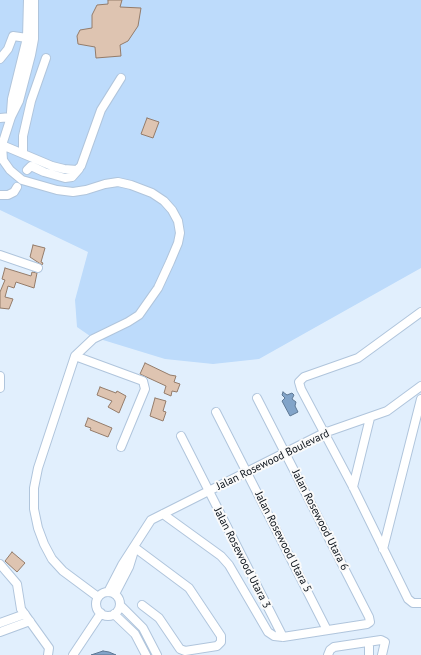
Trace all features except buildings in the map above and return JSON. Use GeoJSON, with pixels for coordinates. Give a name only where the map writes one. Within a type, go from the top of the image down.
{"type":"FeatureCollection","features":[{"type":"Feature","properties":{"kind":"street"},"geometry":{"type":"LineString","coordinates":[[11,117],[12,99],[27,38],[28,0]]}},
{"type":"Feature","properties":{"kind":"street"},"geometry":{"type":"LineString","coordinates":[[34,0],[34,39],[31,55],[19,101],[11,117],[2,145],[3,160],[10,170],[22,180],[57,190],[73,192],[118,182],[152,193],[164,201],[172,210],[178,221],[180,233],[178,243],[170,262],[148,304],[139,315],[93,339],[75,356],[38,468],[34,488],[34,509],[38,528],[52,559],[77,582],[98,597]]}},
{"type":"Feature","properties":{"kind":"street"},"geometry":{"type":"LineString","coordinates":[[0,59],[8,49],[13,36],[27,38]]}},
{"type":"Feature","properties":{"kind":"street"},"geometry":{"type":"LineString","coordinates":[[23,152],[23,136],[31,100],[46,58]]}},
{"type":"Feature","properties":{"kind":"street"},"geometry":{"type":"LineString","coordinates":[[27,170],[31,166],[44,172],[65,178],[72,176],[81,166],[101,110],[121,78]]}},
{"type":"Feature","properties":{"kind":"street"},"geometry":{"type":"LineString","coordinates":[[0,118],[11,117]]}},
{"type":"Feature","properties":{"kind":"street"},"geometry":{"type":"LineString","coordinates":[[2,145],[64,169],[77,170],[81,166]]}},
{"type":"Feature","properties":{"kind":"street"},"geometry":{"type":"LineString","coordinates":[[0,195],[8,195],[14,192],[17,187]]}},
{"type":"Feature","properties":{"kind":"street"},"geometry":{"type":"LineString","coordinates":[[0,254],[38,268]]}},
{"type":"Feature","properties":{"kind":"street"},"geometry":{"type":"LineString","coordinates":[[421,312],[358,358],[304,377],[299,382],[408,599],[413,603],[421,603]]}},
{"type":"Feature","properties":{"kind":"street"},"geometry":{"type":"LineString","coordinates":[[75,356],[143,381],[145,389],[121,447]]}},
{"type":"Feature","properties":{"kind":"street"},"geometry":{"type":"LineString","coordinates":[[0,376],[0,388]]}},
{"type":"Feature","properties":{"kind":"street","name":"Jalan Rosewood Boulevard"},"geometry":{"type":"LineString","coordinates":[[111,593],[122,565],[151,520],[324,433],[387,411],[421,386]]}},
{"type":"Feature","properties":{"kind":"street","name":"Jalan Rosewood Utara 6"},"geometry":{"type":"LineString","coordinates":[[257,398],[369,617],[370,622],[367,624],[327,630]]}},
{"type":"Feature","properties":{"kind":"street"},"geometry":{"type":"LineString","coordinates":[[384,549],[421,399]]}},
{"type":"Feature","properties":{"kind":"street","name":"Jalan Rosewood Utara 5"},"geometry":{"type":"LineString","coordinates":[[216,412],[327,630]]}},
{"type":"Feature","properties":{"kind":"street"},"geometry":{"type":"LineString","coordinates":[[353,488],[370,418]]}},
{"type":"Feature","properties":{"kind":"street","name":"Jalan Rosewood Utara 3"},"geometry":{"type":"LineString","coordinates":[[181,436],[208,492],[283,637]]}},
{"type":"Feature","properties":{"kind":"street"},"geometry":{"type":"LineString","coordinates":[[163,514],[225,560],[268,632],[274,636],[283,637],[327,630]]}},
{"type":"Feature","properties":{"kind":"street"},"geometry":{"type":"LineString","coordinates":[[134,547],[189,588],[221,636],[221,642],[218,646],[186,651],[180,649],[159,618],[142,605]]}},
{"type":"Feature","properties":{"kind":"street"},"geometry":{"type":"LineString","coordinates":[[0,564],[17,584],[22,609],[49,648],[49,654]]}},
{"type":"Feature","properties":{"kind":"street"},"geometry":{"type":"LineString","coordinates":[[98,597],[111,593],[119,599],[120,605],[143,628],[157,655]]}},
{"type":"Feature","properties":{"kind":"street"},"geometry":{"type":"LineString","coordinates":[[98,597],[96,606],[101,613],[107,615],[114,614],[120,605]]}},
{"type":"Feature","properties":{"kind":"street"},"geometry":{"type":"LineString","coordinates":[[73,655],[101,613]]}},
{"type":"Feature","properties":{"kind":"street"},"geometry":{"type":"LineString","coordinates":[[0,623],[25,614]]}},
{"type":"Feature","properties":{"kind":"street"},"geometry":{"type":"LineString","coordinates":[[114,614],[135,634],[146,655]]}},
{"type":"Feature","properties":{"kind":"street"},"geometry":{"type":"LineString","coordinates":[[0,632],[30,621]]}},
{"type":"Feature","properties":{"kind":"street"},"geometry":{"type":"LineString","coordinates":[[329,652],[334,647],[381,640],[385,642],[382,655]]}},
{"type":"Feature","properties":{"kind":"street"},"geometry":{"type":"LineString","coordinates":[[369,655],[370,642]]}},
{"type":"Feature","properties":{"kind":"shaded area"},"geometry":{"type":"Polygon","coordinates":[[[0,0],[421,0],[421,268],[259,359],[213,364],[165,359],[90,336],[77,327],[75,300],[88,252],[0,210],[0,0]]]}},
{"type":"Feature","properties":{"kind":"shaded area"},"geometry":{"type":"Polygon","coordinates":[[[283,392],[287,395],[292,393],[294,395],[292,399],[296,402],[295,406],[298,412],[290,416],[282,401],[285,398],[282,395],[283,392]]]}},
{"type":"Feature","properties":{"kind":"shaded area"},"geometry":{"type":"Polygon","coordinates":[[[103,651],[109,652],[116,655],[91,655],[103,651]]]}}]}
